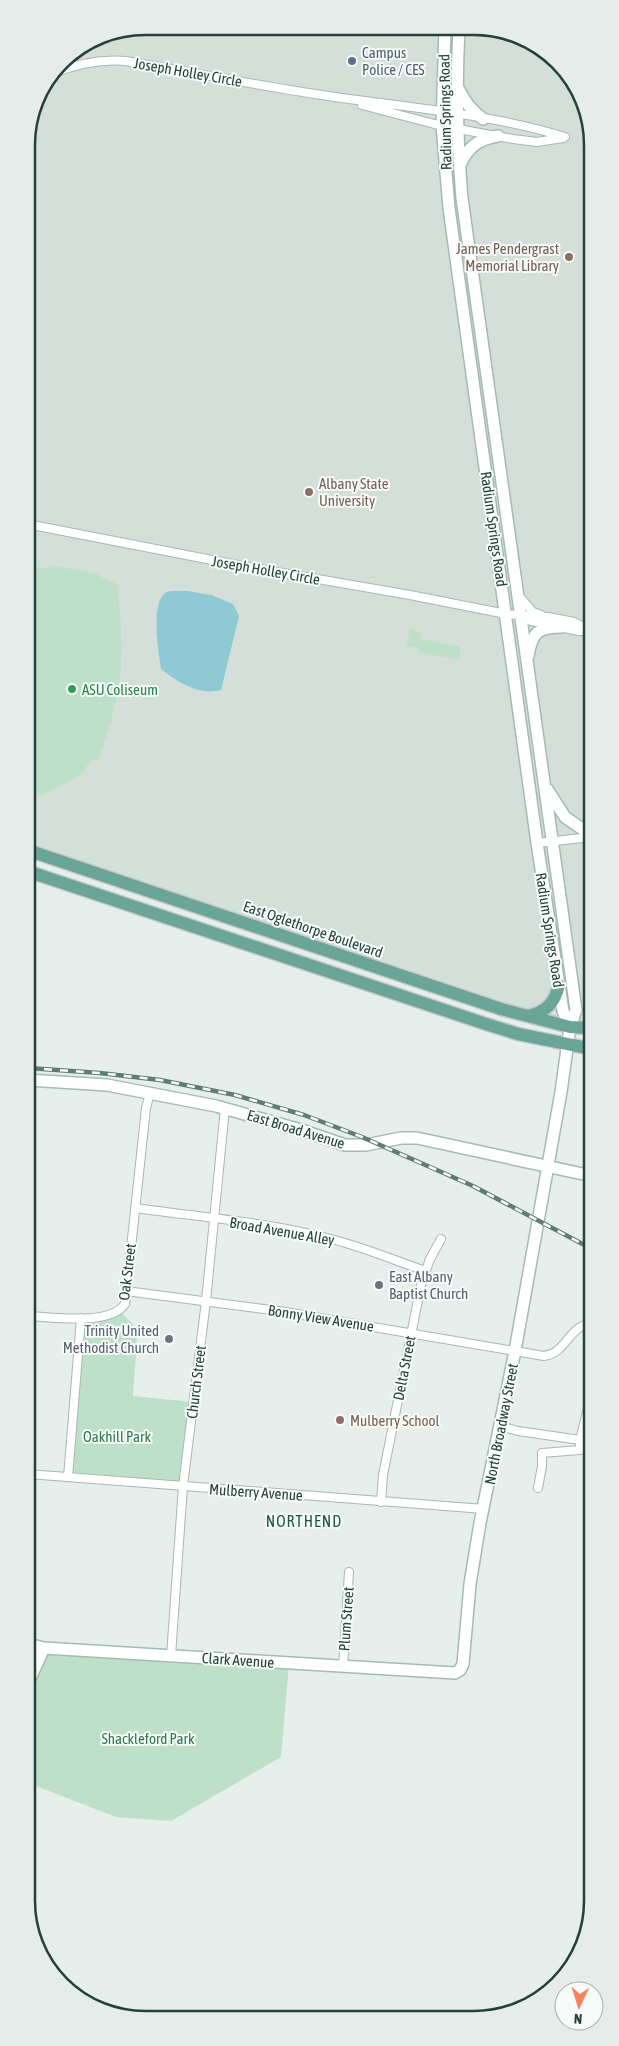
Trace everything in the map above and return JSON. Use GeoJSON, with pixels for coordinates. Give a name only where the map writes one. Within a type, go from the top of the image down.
{"type":"FeatureCollection","features":[{"type":"Feature","properties":{"kind":"main road","name":"Radium Springs Road"},"geometry":{"type":"LineString","coordinates":[[445,35],[441,111],[449,208],[537,844],[563,1012],[570,1026]]}},
{"type":"Feature","properties":{"kind":"main road","name":"Radium Springs Road"},"geometry":{"type":"LineString","coordinates":[[459,35],[456,84],[459,166],[519,616],[576,1010],[570,1026],[569,1045]]}},
{"type":"Feature","properties":{"kind":"main road"},"geometry":{"type":"LineString","coordinates":[[456,84],[464,102],[483,119]]}},
{"type":"Feature","properties":{"kind":"main road"},"geometry":{"type":"LineString","coordinates":[[459,166],[469,148],[475,143],[498,136]]}},
{"type":"Feature","properties":{"kind":"main road"},"geometry":{"type":"LineString","coordinates":[[527,665],[532,639],[538,632],[545,627],[562,627]]}},
{"type":"Feature","properties":{"kind":"main road"},"geometry":{"type":"LineString","coordinates":[[544,784],[565,817],[584,831]]}},
{"type":"Feature","properties":{"kind":"main road","name":"East Oglethorpe Boulevard"},"geometry":{"type":"LineString","coordinates":[[35,853],[411,980],[527,1016],[584,1027]]}},
{"type":"Feature","properties":{"kind":"main road"},"geometry":{"type":"LineString","coordinates":[[35,873],[486,1024],[584,1048]]}},
{"type":"Feature","properties":{"kind":"main road"},"geometry":{"type":"LineString","coordinates":[[527,1016],[542,1012],[549,1007],[557,996],[559,985]]}},
{"type":"Feature","properties":{"kind":"main road","name":"North Broadway Street"},"geometry":{"type":"LineString","coordinates":[[449,1673],[455,1673],[460,1670],[463,1664],[470,1584],[515,1351],[569,1045]]}},
{"type":"Feature","properties":{"kind":"main road","name":"East Broad Avenue"},"geometry":{"type":"LineString","coordinates":[[35,1080],[107,1085],[225,1108],[301,1130],[345,1146],[366,1145],[401,1138],[417,1138],[584,1174]]}},
{"type":"Feature","properties":{"kind":"main road","name":"Clark Avenue"},"geometry":{"type":"LineString","coordinates":[[35,1646],[44,1648],[449,1673]]}},
{"type":"Feature","properties":{"kind":"main road"},"geometry":{"type":"LineString","coordinates":[[35,1668],[44,1648]]}},
{"type":"Feature","properties":{"kind":"street","name":"Joseph Holley Circle"},"geometry":{"type":"LineString","coordinates":[[66,68],[97,61],[126,60],[324,96],[441,111],[540,130],[565,137],[537,142],[498,136],[442,126],[324,96]]}},
{"type":"Feature","properties":{"kind":"street","name":"Joseph Holley Circle"},"geometry":{"type":"LineString","coordinates":[[35,526],[519,616]]}},
{"type":"Feature","properties":{"kind":"street"},"geometry":{"type":"LineString","coordinates":[[516,591],[524,603],[534,612],[574,622],[584,627]]}},
{"type":"Feature","properties":{"kind":"street"},"geometry":{"type":"LineString","coordinates":[[519,616],[548,617]]}},
{"type":"Feature","properties":{"kind":"street"},"geometry":{"type":"LineString","coordinates":[[519,616],[562,627],[584,629]]}},
{"type":"Feature","properties":{"kind":"street"},"geometry":{"type":"LineString","coordinates":[[537,844],[584,837]]}},
{"type":"Feature","properties":{"kind":"street","name":"Oak Street"},"geometry":{"type":"LineString","coordinates":[[81,1318],[98,1318],[120,1312],[125,1304],[146,1108],[150,1093]]}},
{"type":"Feature","properties":{"kind":"street","name":"Church Street"},"geometry":{"type":"LineString","coordinates":[[171,1656],[183,1486],[206,1301],[225,1108]]}},
{"type":"Feature","properties":{"kind":"street","name":"Broad Avenue Alley"},"geometry":{"type":"LineString","coordinates":[[135,1208],[286,1229],[330,1238],[425,1271]]}},
{"type":"Feature","properties":{"kind":"street","name":"Delta Street"},"geometry":{"type":"LineString","coordinates":[[381,1502],[383,1475],[410,1332],[425,1271],[441,1239]]}},
{"type":"Feature","properties":{"kind":"street","name":"Bonny View Avenue"},"geometry":{"type":"LineString","coordinates":[[126,1291],[206,1301],[410,1332],[544,1356],[557,1352],[575,1330],[584,1325]]}},
{"type":"Feature","properties":{"kind":"street"},"geometry":{"type":"LineString","coordinates":[[35,1316],[81,1318],[68,1478]]}},
{"type":"Feature","properties":{"kind":"street"},"geometry":{"type":"LineString","coordinates":[[500,1426],[518,1432],[580,1440]]}},
{"type":"Feature","properties":{"kind":"street"},"geometry":{"type":"LineString","coordinates":[[538,1488],[542,1453],[580,1450],[580,1440],[584,1427]]}},
{"type":"Feature","properties":{"kind":"street","name":"Mulberry Avenue"},"geometry":{"type":"LineString","coordinates":[[35,1475],[484,1510]]}},
{"type":"Feature","properties":{"kind":"street","name":"Plum Street"},"geometry":{"type":"LineString","coordinates":[[343,1667],[350,1572]]}},
{"type":"Feature","properties":{"kind":"shaded area","name":"Albany State University"},"geometry":{"type":"Polygon","coordinates":[[[145,35],[481,35],[516,43],[529,50],[552,67],[573,96],[582,123],[584,145],[584,1024],[511,1010],[35,850],[35,138],[39,116],[46,96],[62,72],[72,62],[96,46],[116,39],[145,35]]]}},
{"type":"Feature","properties":{"kind":"green space","name":"ASU Coliseum"},"geometry":{"type":"Polygon","coordinates":[[[48,565],[94,573],[120,586],[118,590],[121,623],[121,668],[111,720],[98,761],[92,759],[81,775],[44,794],[35,795],[35,567],[47,569],[48,565]]]}},
{"type":"Feature","properties":{"kind":"green space"},"geometry":{"type":"Polygon","coordinates":[[[410,629],[421,632],[421,639],[461,647],[459,660],[418,652],[419,648],[406,646],[410,629]]]}},
{"type":"Feature","properties":{"kind":"green space","name":"Oakhill Park"},"geometry":{"type":"Polygon","coordinates":[[[122,1313],[133,1324],[137,1339],[133,1396],[193,1402],[182,1486],[69,1477],[82,1320],[98,1320],[122,1313]]]}},
{"type":"Feature","properties":{"kind":"green space","name":"Shackleford Park"},"geometry":{"type":"Polygon","coordinates":[[[45,1650],[289,1664],[281,1757],[171,1821],[116,1817],[35,1786],[35,1672],[45,1650]]]}},
{"type":"Feature","properties":{"kind":"water"},"geometry":{"type":"Polygon","coordinates":[[[187,591],[211,595],[233,604],[239,616],[221,690],[205,691],[189,687],[161,669],[156,628],[158,605],[161,597],[167,592],[187,591]]]}},
{"type":"Feature","properties":{"kind":"railway"},"geometry":{"type":"LineString","coordinates":[[35,1068],[160,1080],[235,1095],[304,1115],[362,1137],[473,1186],[584,1245]]}},
{"type":"Feature","properties":{"kind":"place","name":"Campus Police / CES"},"geometry":{"type":"Point","coordinates":[352,61]}},
{"type":"Feature","properties":{"kind":"place","name":"James Pendergrast Memorial Library"},"geometry":{"type":"Point","coordinates":[569,257]}},
{"type":"Feature","properties":{"kind":"place","name":"Albany State University"},"geometry":{"type":"Point","coordinates":[309,492]}},
{"type":"Feature","properties":{"kind":"place","name":"ASU Coliseum"},"geometry":{"type":"Point","coordinates":[72,689]}},
{"type":"Feature","properties":{"kind":"place","name":"East Albany Baptist Church"},"geometry":{"type":"Point","coordinates":[379,1285]}},
{"type":"Feature","properties":{"kind":"place","name":"Trinity United Methodist Church"},"geometry":{"type":"Point","coordinates":[169,1339]}},
{"type":"Feature","properties":{"kind":"place","name":"Mulberry School"},"geometry":{"type":"Point","coordinates":[340,1420]}},
{"type":"Feature","properties":{"kind":"district","name":"NORTHEND"},"geometry":{"type":"Point","coordinates":[304,1521]}}]}
